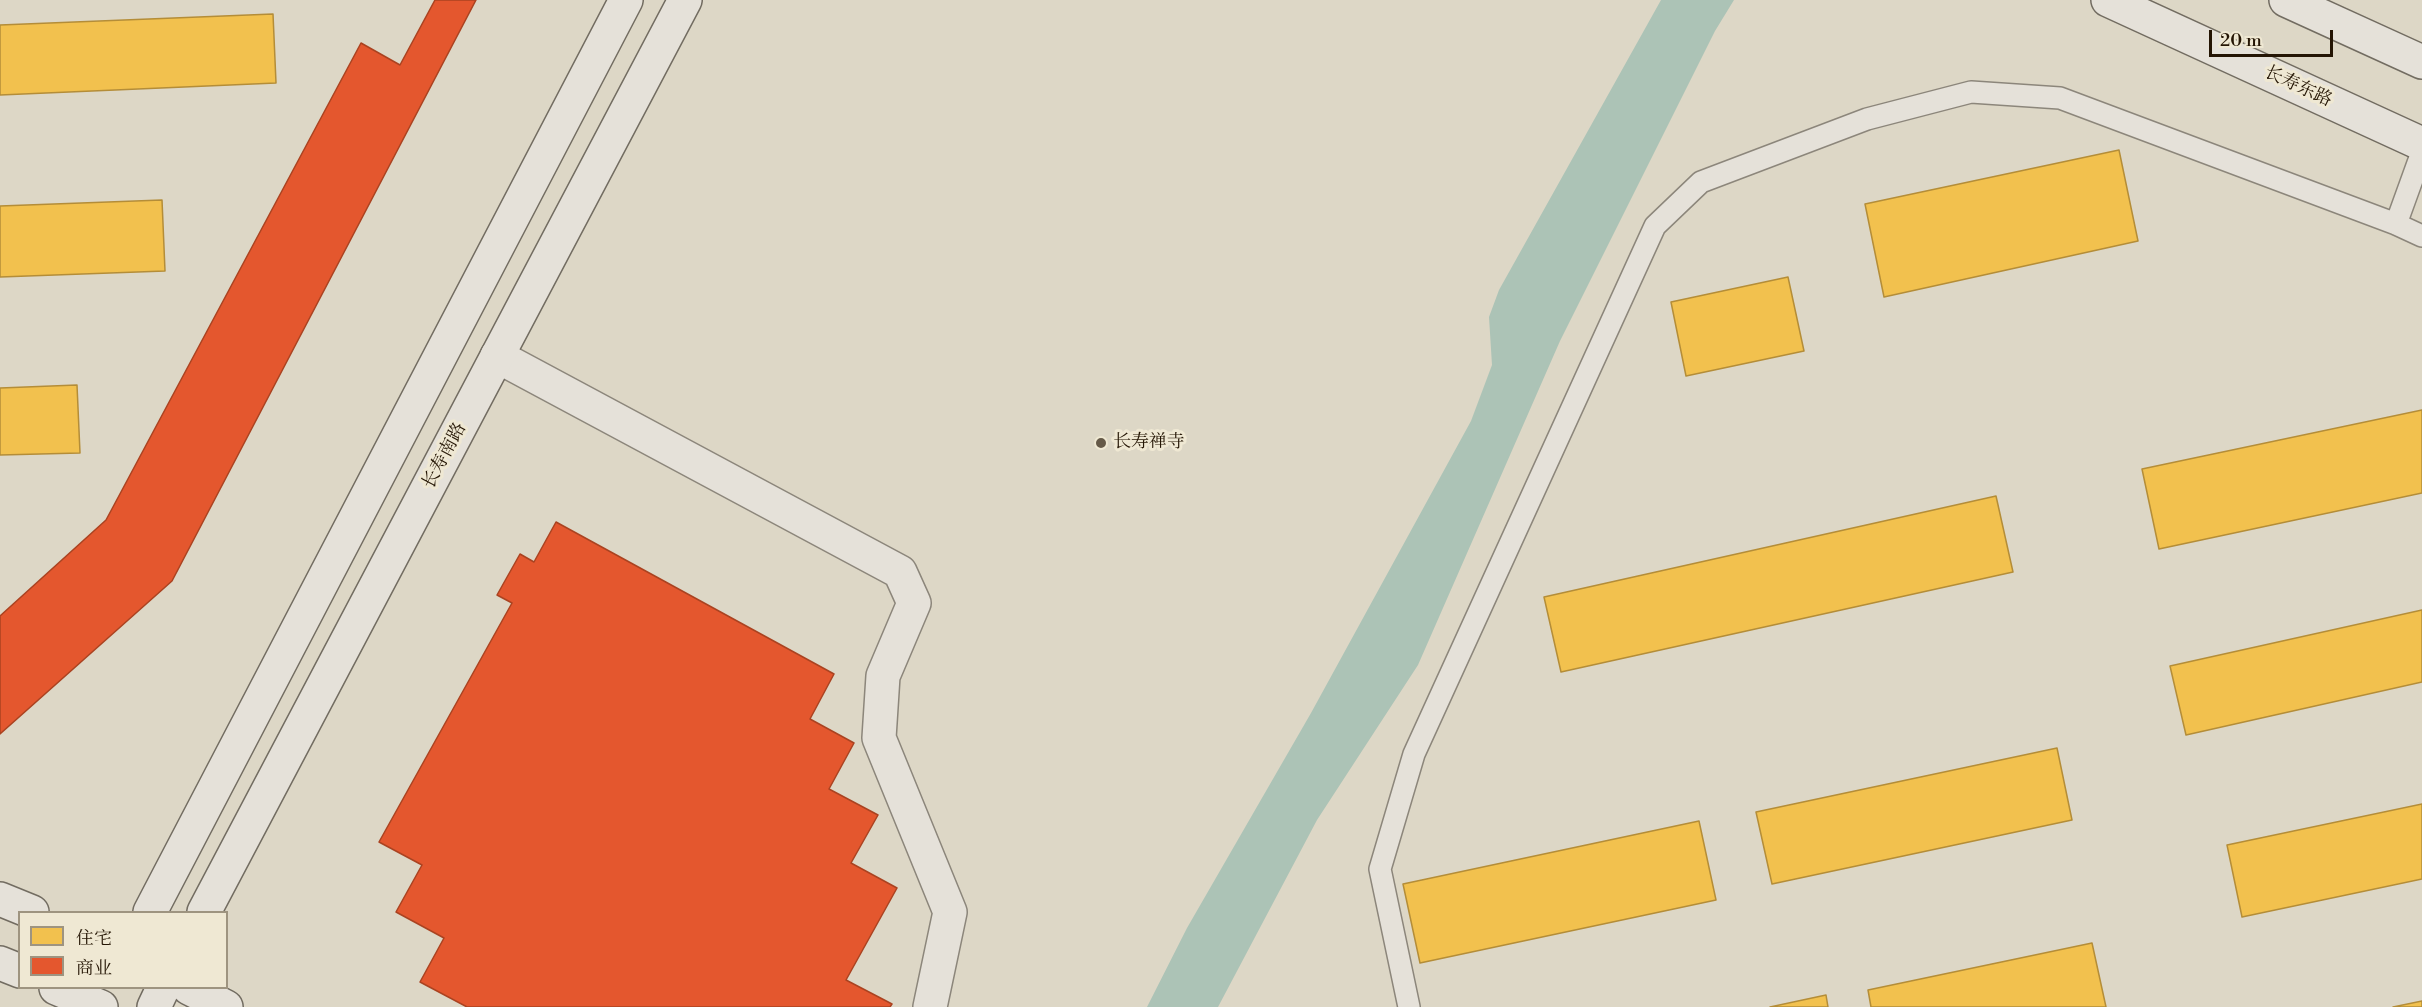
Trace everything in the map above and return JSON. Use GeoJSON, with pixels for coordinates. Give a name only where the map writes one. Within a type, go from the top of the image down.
{"type":"FeatureCollection","features":[{"type":"Feature","properties":{"kind":"main road"},"geometry":{"type":"LineString","coordinates":[[151,911],[626,0]]}},
{"type":"Feature","properties":{"kind":"main road","name":"长寿南路"},"geometry":{"type":"LineString","coordinates":[[205,911],[685,0]]}},
{"type":"Feature","properties":{"kind":"main road","name":"长寿东路"},"geometry":{"type":"LineString","coordinates":[[2108,0],[2422,144]]}},
{"type":"Feature","properties":{"kind":"main road"},"geometry":{"type":"LineString","coordinates":[[2286,0],[2422,62]]}},
{"type":"Feature","properties":{"kind":"main road"},"geometry":{"type":"LineString","coordinates":[[498,356],[900,572],[914,603],[883,675],[879,738],[950,912],[930,1007]]}},
{"type":"Feature","properties":{"kind":"main road"},"geometry":{"type":"LineString","coordinates":[[0,899],[30,911]]}},
{"type":"Feature","properties":{"kind":"main road"},"geometry":{"type":"LineString","coordinates":[[0,963],[18,971]]}},
{"type":"Feature","properties":{"kind":"main road"},"geometry":{"type":"LineString","coordinates":[[61,989],[102,1007],[111,989]]}},
{"type":"Feature","properties":{"kind":"main road"},"geometry":{"type":"LineString","coordinates":[[154,1007],[161,989]]}},
{"type":"Feature","properties":{"kind":"main road"},"geometry":{"type":"LineString","coordinates":[[193,989],[226,1007]]}},
{"type":"Feature","properties":{"kind":"lane"},"geometry":{"type":"LineString","coordinates":[[1409,1007],[1380,869],[1414,754],[1655,226],[1701,182],[1867,119],[1971,92],[2060,98],[2396,224],[2422,236]]}},
{"type":"Feature","properties":{"kind":"lane"},"geometry":{"type":"LineString","coordinates":[[2396,224],[2422,152]]}},
{"type":"Feature","properties":{"kind":"shaded area"},"geometry":{"type":"Polygon","coordinates":[[[1661,0],[1734,0],[1715,31],[1560,341],[1418,665],[1317,820],[1218,1007],[1147,1007],[1187,928],[1311,713],[1471,421],[1492,365],[1489,317],[1499,290],[1661,0]]]}},
{"type":"Feature","properties":{"kind":"building: 住宅"},"geometry":{"type":"Polygon","coordinates":[[[273,14],[276,83],[0,95],[0,25],[273,14]]]}},
{"type":"Feature","properties":{"kind":"building: 住宅"},"geometry":{"type":"Polygon","coordinates":[[[368,59],[421,88],[214,470],[161,442],[368,59]]]}},
{"type":"Feature","properties":{"kind":"building: 住宅"},"geometry":{"type":"Polygon","coordinates":[[[2119,150],[2138,241],[1884,297],[1865,204],[2119,150]]]}},
{"type":"Feature","properties":{"kind":"building: 住宅"},"geometry":{"type":"Polygon","coordinates":[[[162,200],[165,271],[0,277],[0,206],[162,200]]]}},
{"type":"Feature","properties":{"kind":"building: 住宅"},"geometry":{"type":"Polygon","coordinates":[[[1788,277],[1804,351],[1686,376],[1671,302],[1788,277]]]}},
{"type":"Feature","properties":{"kind":"building: 住宅"},"geometry":{"type":"Polygon","coordinates":[[[77,385],[80,453],[0,455],[0,388],[77,385]]]}},
{"type":"Feature","properties":{"kind":"building: 住宅"},"geometry":{"type":"Polygon","coordinates":[[[2422,410],[2422,493],[2159,549],[2142,469],[2422,410]]]}},
{"type":"Feature","properties":{"kind":"building: 住宅"},"geometry":{"type":"Polygon","coordinates":[[[1996,496],[2013,572],[1561,672],[1544,597],[1996,496]]]}},
{"type":"Feature","properties":{"kind":"building: 住宅"},"geometry":{"type":"Polygon","coordinates":[[[119,528],[160,575],[0,718],[0,634],[119,528]]]}},
{"type":"Feature","properties":{"kind":"building: 住宅"},"geometry":{"type":"Polygon","coordinates":[[[2422,610],[2422,682],[2186,735],[2170,666],[2422,610]]]}},
{"type":"Feature","properties":{"kind":"building: 住宅"},"geometry":{"type":"Polygon","coordinates":[[[2057,748],[2072,820],[1772,884],[1756,812],[2057,748]]]}},
{"type":"Feature","properties":{"kind":"building: 住宅"},"geometry":{"type":"Polygon","coordinates":[[[2422,804],[2422,879],[2242,917],[2227,845],[2422,804]]]}},
{"type":"Feature","properties":{"kind":"building: 住宅"},"geometry":{"type":"Polygon","coordinates":[[[1699,821],[1716,900],[1420,963],[1403,884],[1699,821]]]}},
{"type":"Feature","properties":{"kind":"building: 住宅"},"geometry":{"type":"Polygon","coordinates":[[[2092,943],[2106,1007],[1871,1007],[1868,990],[2092,943]]]}},
{"type":"Feature","properties":{"kind":"building: 住宅"},"geometry":{"type":"Polygon","coordinates":[[[1826,995],[1828,1007],[1770,1007],[1826,995]]]}},
{"type":"Feature","properties":{"kind":"building: 住宅"},"geometry":{"type":"Polygon","coordinates":[[[2422,1001],[2422,1007],[2393,1007],[2422,1001]]]}},
{"type":"Feature","properties":{"kind":"building: 商业"},"geometry":{"type":"Polygon","coordinates":[[[435,0],[476,0],[172,581],[0,734],[0,616],[106,520],[361,43],[400,65],[435,0]]]}},
{"type":"Feature","properties":{"kind":"building: 商业"},"geometry":{"type":"Polygon","coordinates":[[[556,522],[834,674],[810,719],[854,743],[829,789],[878,815],[851,863],[897,888],[846,980],[892,1004],[890,1007],[467,1007],[420,982],[444,938],[396,912],[422,865],[379,842],[512,603],[497,595],[520,554],[534,562],[556,522]]]}},
{"type":"Feature","properties":{"kind":"place","name":"长寿禅寺"},"geometry":{"type":"Point","coordinates":[1101,443]}}]}
